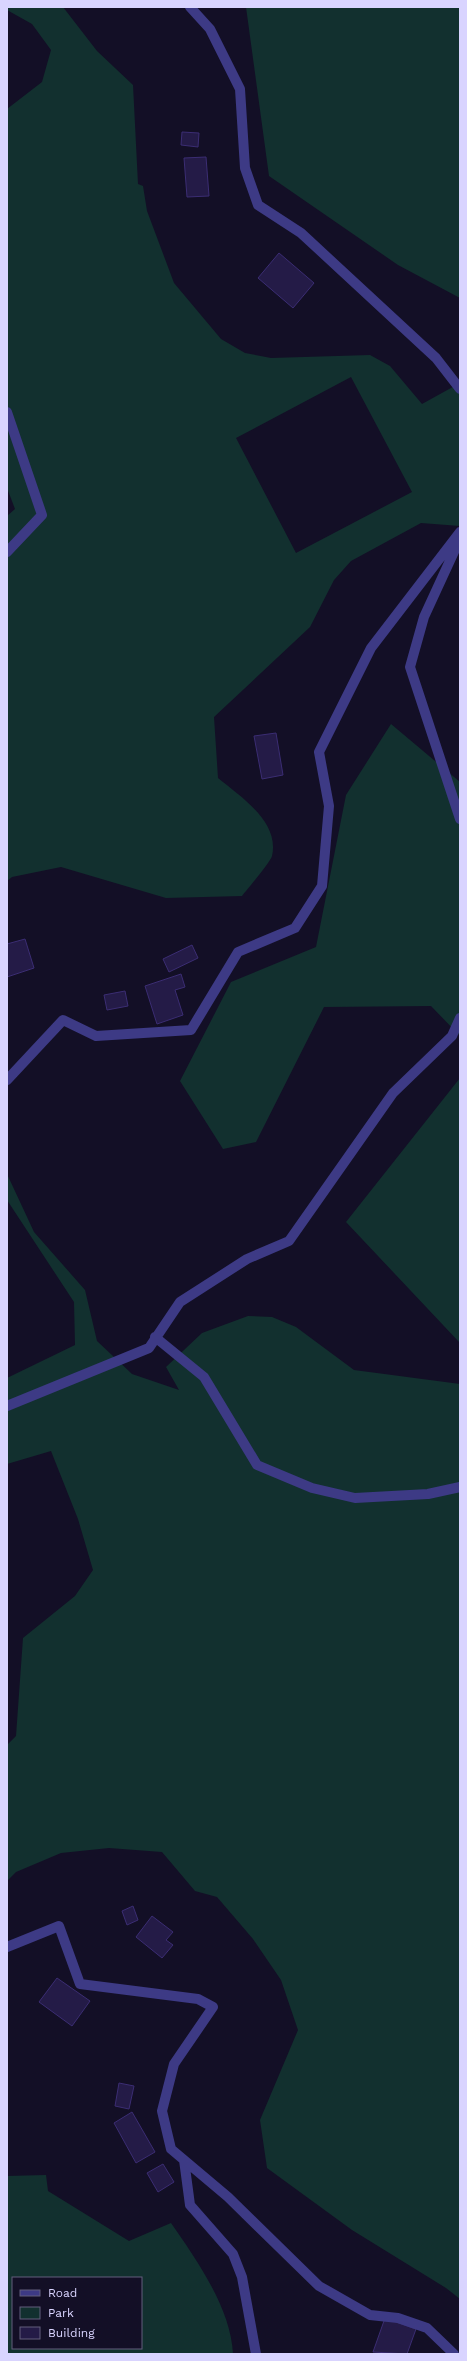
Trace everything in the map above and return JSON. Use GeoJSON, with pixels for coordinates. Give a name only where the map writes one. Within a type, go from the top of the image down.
{"type":"FeatureCollection","features":[{"type":"Feature","properties":{"kind":"street"},"geometry":{"type":"LineString","coordinates":[[190,7],[210,29],[240,89],[246,168],[258,205],[301,233],[436,358],[460,390]]}},
{"type":"Feature","properties":{"kind":"street"},"geometry":{"type":"LineString","coordinates":[[7,412],[42,515],[7,552]]}},
{"type":"Feature","properties":{"kind":"street"},"geometry":{"type":"LineString","coordinates":[[7,1080],[63,1020],[96,1036],[191,1030],[238,952],[295,928],[322,886],[329,806],[319,752],[372,648],[460,532]]}},
{"type":"Feature","properties":{"kind":"street"},"geometry":{"type":"LineString","coordinates":[[460,538],[424,617],[410,667],[460,819]]}},
{"type":"Feature","properties":{"kind":"street"},"geometry":{"type":"LineString","coordinates":[[7,1406],[149,1348],[180,1302],[247,1259],[288,1241],[393,1093],[452,1036],[460,1018]]}},
{"type":"Feature","properties":{"kind":"street"},"geometry":{"type":"LineString","coordinates":[[155,1337],[204,1377],[257,1465],[312,1488],[355,1498],[428,1494],[460,1486]]}},
{"type":"Feature","properties":{"kind":"street"},"geometry":{"type":"LineString","coordinates":[[7,1946],[59,1926],[80,1984],[198,1999],[213,2007],[174,2064],[162,2111],[170,2149],[228,2197],[319,2286],[370,2315],[398,2318],[427,2328],[454,2354]]}},
{"type":"Feature","properties":{"kind":"street"},"geometry":{"type":"LineString","coordinates":[[184,2160],[190,2205],[233,2254],[242,2277],[256,2354]]}},
{"type":"Feature","properties":{"kind":"green space"},"geometry":{"type":"Polygon","coordinates":[[[7,7],[63,7],[97,51],[133,85],[138,184],[143,186],[147,211],[174,283],[221,339],[245,353],[271,358],[370,355],[390,366],[422,404],[460,383],[460,526],[421,523],[351,561],[334,580],[310,627],[214,717],[218,778],[256,811],[270,832],[273,844],[272,856],[242,896],[166,898],[61,867],[12,877],[7,881],[7,516],[15,509],[7,488],[7,109],[42,82],[51,50],[32,24],[7,10],[7,7]],[[351,377],[236,438],[296,553],[412,492],[351,377]]]}},
{"type":"Feature","properties":{"kind":"green space"},"geometry":{"type":"Polygon","coordinates":[[[246,7],[460,7],[460,298],[398,265],[269,176],[246,7]]]}},
{"type":"Feature","properties":{"kind":"green space"},"geometry":{"type":"Polygon","coordinates":[[[391,724],[460,782],[460,1036],[431,1006],[324,1007],[256,1142],[223,1149],[180,1081],[231,982],[316,947],[346,795],[391,724]]]}},
{"type":"Feature","properties":{"kind":"green space"},"geometry":{"type":"Polygon","coordinates":[[[460,1078],[460,1343],[346,1222],[460,1078]]]}},
{"type":"Feature","properties":{"kind":"green space"},"geometry":{"type":"Polygon","coordinates":[[[7,1174],[34,1232],[85,1290],[97,1341],[132,1374],[179,1390],[166,1367],[202,1333],[248,1316],[272,1317],[296,1327],[354,1370],[460,1384],[460,2299],[446,2288],[352,2230],[267,2168],[260,2120],[298,2030],[281,1980],[253,1939],[217,1897],[195,1891],[162,1852],[109,1848],[61,1853],[16,1872],[7,1881],[7,1745],[16,1736],[23,1638],[75,1596],[93,1570],[78,1519],[51,1451],[7,1464],[7,1378],[75,1345],[74,1302],[7,1200],[7,1174]]]}},
{"type":"Feature","properties":{"kind":"green space"},"geometry":{"type":"Polygon","coordinates":[[[46,2175],[48,2191],[129,2241],[171,2223],[211,2285],[226,2319],[231,2337],[233,2354],[7,2354],[7,2176],[46,2175]]]}},
{"type":"Feature","properties":{"kind":"building"},"geometry":{"type":"Polygon","coordinates":[[[182,132],[199,133],[198,147],[181,145],[182,132]]]}},
{"type":"Feature","properties":{"kind":"building"},"geometry":{"type":"Polygon","coordinates":[[[206,157],[209,196],[187,197],[184,158],[206,157]]]}},
{"type":"Feature","properties":{"kind":"building"},"geometry":{"type":"Polygon","coordinates":[[[279,253],[314,283],[293,308],[258,278],[279,253]]]}},
{"type":"Feature","properties":{"kind":"building"},"geometry":{"type":"Polygon","coordinates":[[[276,733],[283,775],[262,779],[254,736],[276,733]]]}},
{"type":"Feature","properties":{"kind":"building"},"geometry":{"type":"Polygon","coordinates":[[[25,939],[34,968],[7,977],[7,944],[25,939]]]}},
{"type":"Feature","properties":{"kind":"building"},"geometry":{"type":"Polygon","coordinates":[[[192,945],[198,958],[169,972],[163,959],[192,945]]]}},
{"type":"Feature","properties":{"kind":"building"},"geometry":{"type":"Polygon","coordinates":[[[181,974],[185,987],[175,990],[183,1015],[157,1024],[145,986],[181,974]]]}},
{"type":"Feature","properties":{"kind":"building"},"geometry":{"type":"Polygon","coordinates":[[[125,991],[128,1006],[107,1010],[104,995],[125,991]]]}},
{"type":"Feature","properties":{"kind":"building"},"geometry":{"type":"Polygon","coordinates":[[[133,1906],[138,1920],[127,1925],[122,1911],[133,1906]]]}},
{"type":"Feature","properties":{"kind":"building"},"geometry":{"type":"Polygon","coordinates":[[[152,1916],[173,1932],[166,1940],[173,1945],[162,1958],[136,1937],[152,1916]]]}},
{"type":"Feature","properties":{"kind":"building"},"geometry":{"type":"Polygon","coordinates":[[[57,1978],[90,2001],[72,2026],[39,2002],[57,1978]]]}},
{"type":"Feature","properties":{"kind":"building"},"geometry":{"type":"Polygon","coordinates":[[[119,2083],[134,2086],[129,2109],[115,2106],[119,2083]]]}},
{"type":"Feature","properties":{"kind":"building"},"geometry":{"type":"Polygon","coordinates":[[[132,2112],[155,2152],[136,2163],[114,2123],[132,2112]]]}},
{"type":"Feature","properties":{"kind":"building"},"geometry":{"type":"Polygon","coordinates":[[[163,2164],[174,2182],[158,2192],[147,2173],[163,2164]]]}},
{"type":"Feature","properties":{"kind":"building"},"geometry":{"type":"Polygon","coordinates":[[[385,2318],[416,2329],[407,2354],[373,2352],[385,2318]]]}}]}
